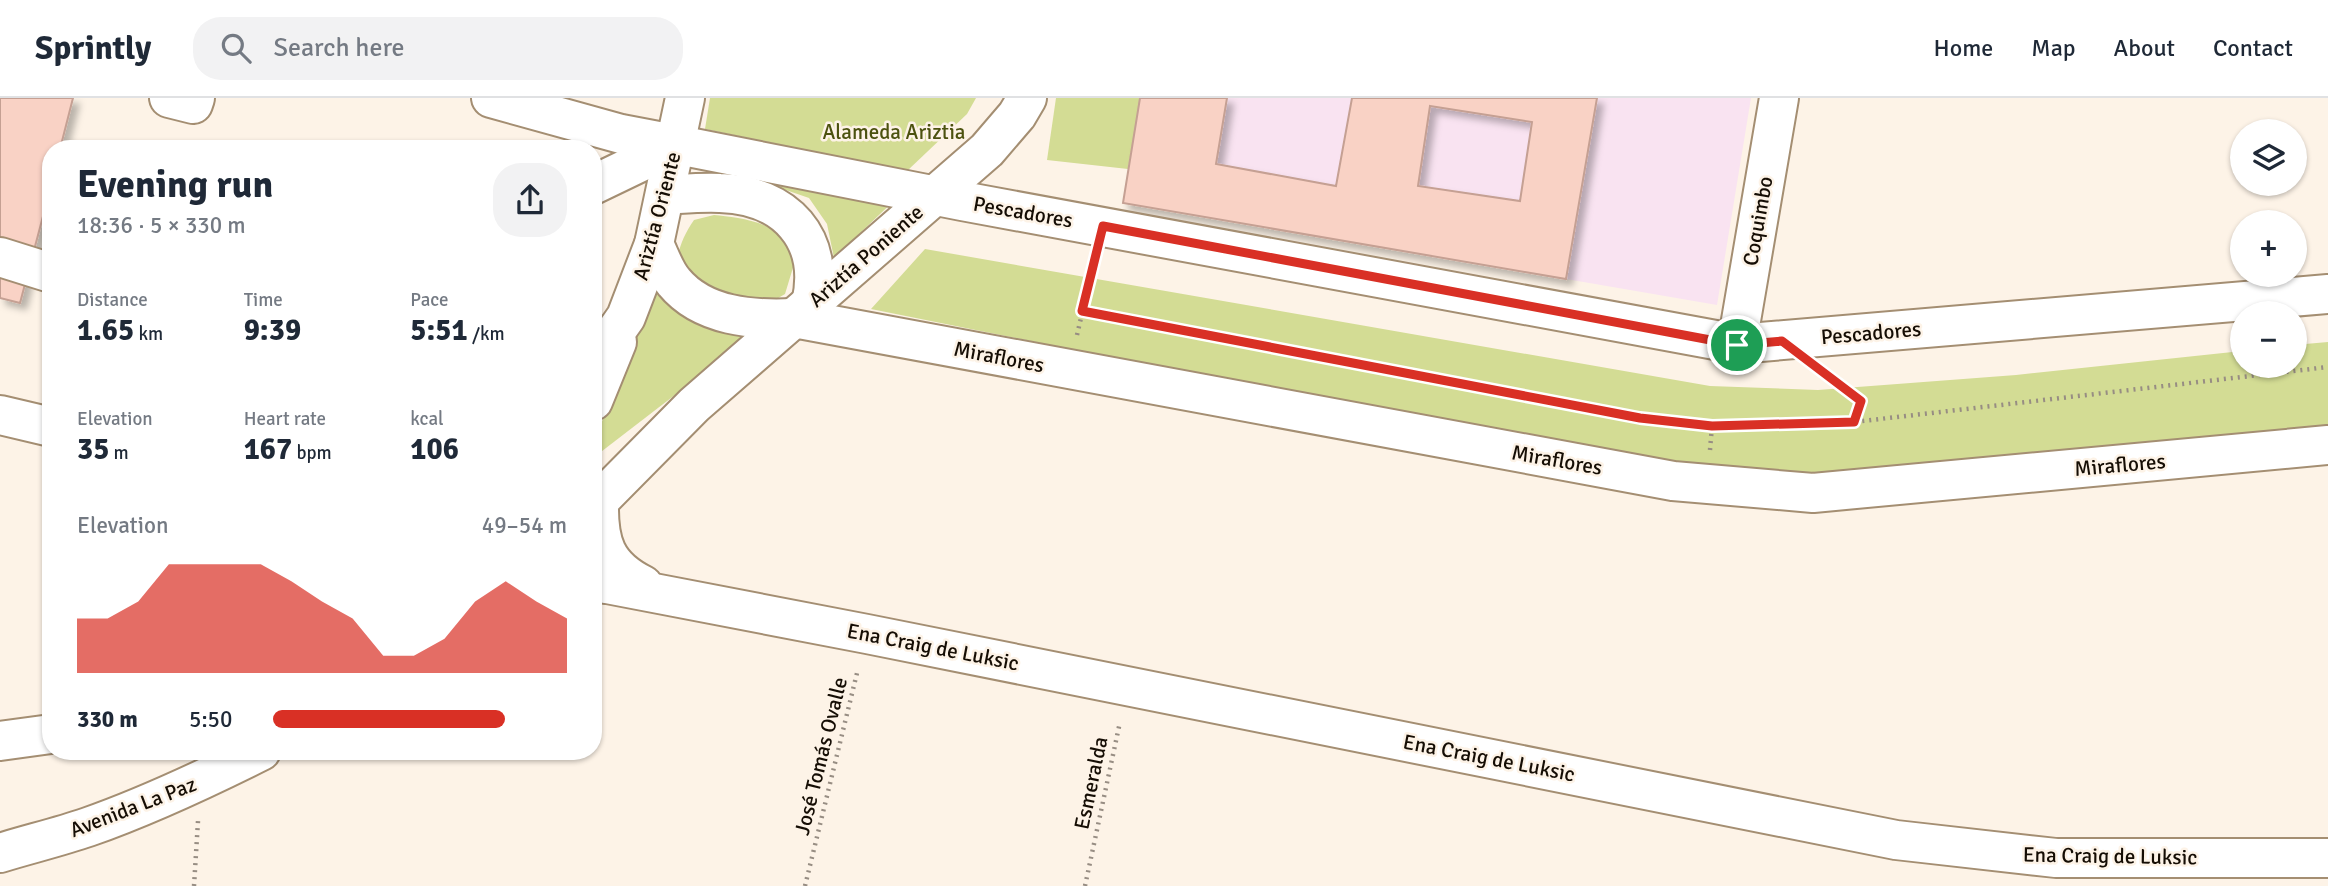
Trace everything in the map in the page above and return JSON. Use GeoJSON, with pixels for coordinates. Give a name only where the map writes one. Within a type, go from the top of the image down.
{"type":"FeatureCollection","features":[{"type":"Feature","properties":{"kind":"street"},"geometry":{"type":"LineString","coordinates":[[169,98],[193,104],[195,98]]}},
{"type":"Feature","properties":{"kind":"street","name":"Pescadores"},"geometry":{"type":"LineString","coordinates":[[491,98],[621,134],[676,145],[1737,345],[2328,294]]}},
{"type":"Feature","properties":{"kind":"street","name":"Ariztía Oriente"},"geometry":{"type":"LineString","coordinates":[[602,351],[626,317],[654,244],[685,98]]}},
{"type":"Feature","properties":{"kind":"street","name":"Ariztía Poniente"},"geometry":{"type":"LineString","coordinates":[[602,487],[986,150],[1017,115],[1027,98]]}},
{"type":"Feature","properties":{"kind":"street","name":"Coquimbo"},"geometry":{"type":"LineString","coordinates":[[1737,345],[1779,98]]}},
{"type":"Feature","properties":{"kind":"street"},"geometry":{"type":"LineString","coordinates":[[602,181],[676,145]]}},
{"type":"Feature","properties":{"kind":"street"},"geometry":{"type":"LineString","coordinates":[[654,244],[672,281],[700,304],[723,313],[764,319],[803,311],[815,277],[811,249],[801,231],[788,216],[771,205],[722,192],[665,195]]}},
{"type":"Feature","properties":{"kind":"street"},"geometry":{"type":"LineString","coordinates":[[0,257],[42,269]]}},
{"type":"Feature","properties":{"kind":"street","name":"Miraflores"},"geometry":{"type":"LineString","coordinates":[[803,311],[1673,481],[1813,493],[2328,445]]}},
{"type":"Feature","properties":{"kind":"street"},"geometry":{"type":"LineString","coordinates":[[602,378],[626,317]]}},
{"type":"Feature","properties":{"kind":"street"},"geometry":{"type":"LineString","coordinates":[[0,415],[42,425]]}},
{"type":"Feature","properties":{"kind":"street","name":"Ena Craig de Luksic"},"geometry":{"type":"LineString","coordinates":[[602,540],[606,555],[628,578],[657,593]]}},
{"type":"Feature","properties":{"kind":"street","name":"Ena Craig de Luksic"},"geometry":{"type":"LineString","coordinates":[[602,582],[1896,840],[2056,858],[2328,858]]}},
{"type":"Feature","properties":{"kind":"street"},"geometry":{"type":"LineString","coordinates":[[0,741],[42,735]]}},
{"type":"Feature","properties":{"kind":"street","name":"Avenida La Paz"},"geometry":{"type":"LineString","coordinates":[[0,853],[87,827],[201,781],[243,760]]}},
{"type":"Feature","properties":{"kind":"path"},"geometry":{"type":"LineString","coordinates":[[1103,226],[1082,311],[1640,418],[1712,426],[1854,422],[2328,367]]}},
{"type":"Feature","properties":{"kind":"path"},"geometry":{"type":"LineString","coordinates":[[1782,341],[1861,401],[1854,422]]}},
{"type":"Feature","properties":{"kind":"path","name":"José Tomás Ovalle"},"geometry":{"type":"LineString","coordinates":[[805,886],[867,634]]}},
{"type":"Feature","properties":{"kind":"path","name":"Esmeralda"},"geometry":{"type":"LineString","coordinates":[[1085,886],[1128,686]]}},
{"type":"Feature","properties":{"kind":"path"},"geometry":{"type":"LineString","coordinates":[[194,886],[201,781]]}},
{"type":"Feature","properties":{"kind":"shaded area"},"geometry":{"type":"Polygon","coordinates":[[[1140,98],[1751,98],[1717,305],[1123,203],[1140,98]]]}},
{"type":"Feature","properties":{"kind":"green space","name":"Alameda Ariztia"},"geometry":{"type":"Polygon","coordinates":[[[710,98],[976,98],[967,114],[907,171],[705,129],[710,98]]]}},
{"type":"Feature","properties":{"kind":"green space"},"geometry":{"type":"Polygon","coordinates":[[[1056,98],[1140,98],[1128,169],[1047,160],[1056,98]]]}},
{"type":"Feature","properties":{"kind":"green space"},"geometry":{"type":"Polygon","coordinates":[[[716,162],[902,193],[834,258],[827,224],[809,198],[760,181],[715,175],[716,162]]]}},
{"type":"Feature","properties":{"kind":"green space"},"geometry":{"type":"Polygon","coordinates":[[[714,215],[752,221],[779,234],[795,261],[785,294],[761,308],[722,304],[676,268],[682,243],[694,220],[714,215]]]}},
{"type":"Feature","properties":{"kind":"green space"},"geometry":{"type":"Polygon","coordinates":[[[925,249],[1710,386],[1818,390],[2016,375],[2230,352],[2230,378],[2307,378],[2307,344],[2328,342],[2328,425],[1833,479],[1676,470],[871,309],[925,249]]]}},
{"type":"Feature","properties":{"kind":"green space"},"geometry":{"type":"Polygon","coordinates":[[[658,281],[758,331],[602,451],[602,421],[658,281]]]}},
{"type":"Feature","properties":{"kind":"building"},"geometry":{"type":"Polygon","coordinates":[[[0,98],[73,98],[62,140],[42,140],[42,220],[20,303],[0,298],[0,98]]]}},
{"type":"Feature","properties":{"kind":"building"},"geometry":{"type":"Polygon","coordinates":[[[1140,98],[1227,98],[1216,164],[1336,186],[1352,98],[1597,98],[1566,279],[1123,203],[1140,98]],[[1430,106],[1418,186],[1520,201],[1532,122],[1430,106]]]}},
{"type":"Feature","properties":{"kind":"route"},"geometry":{"type":"LineString","coordinates":[[1103,226],[1737,345],[1782,341],[1861,401],[1854,422],[1712,426],[1640,418],[1082,311],[1103,226]]}}]}
